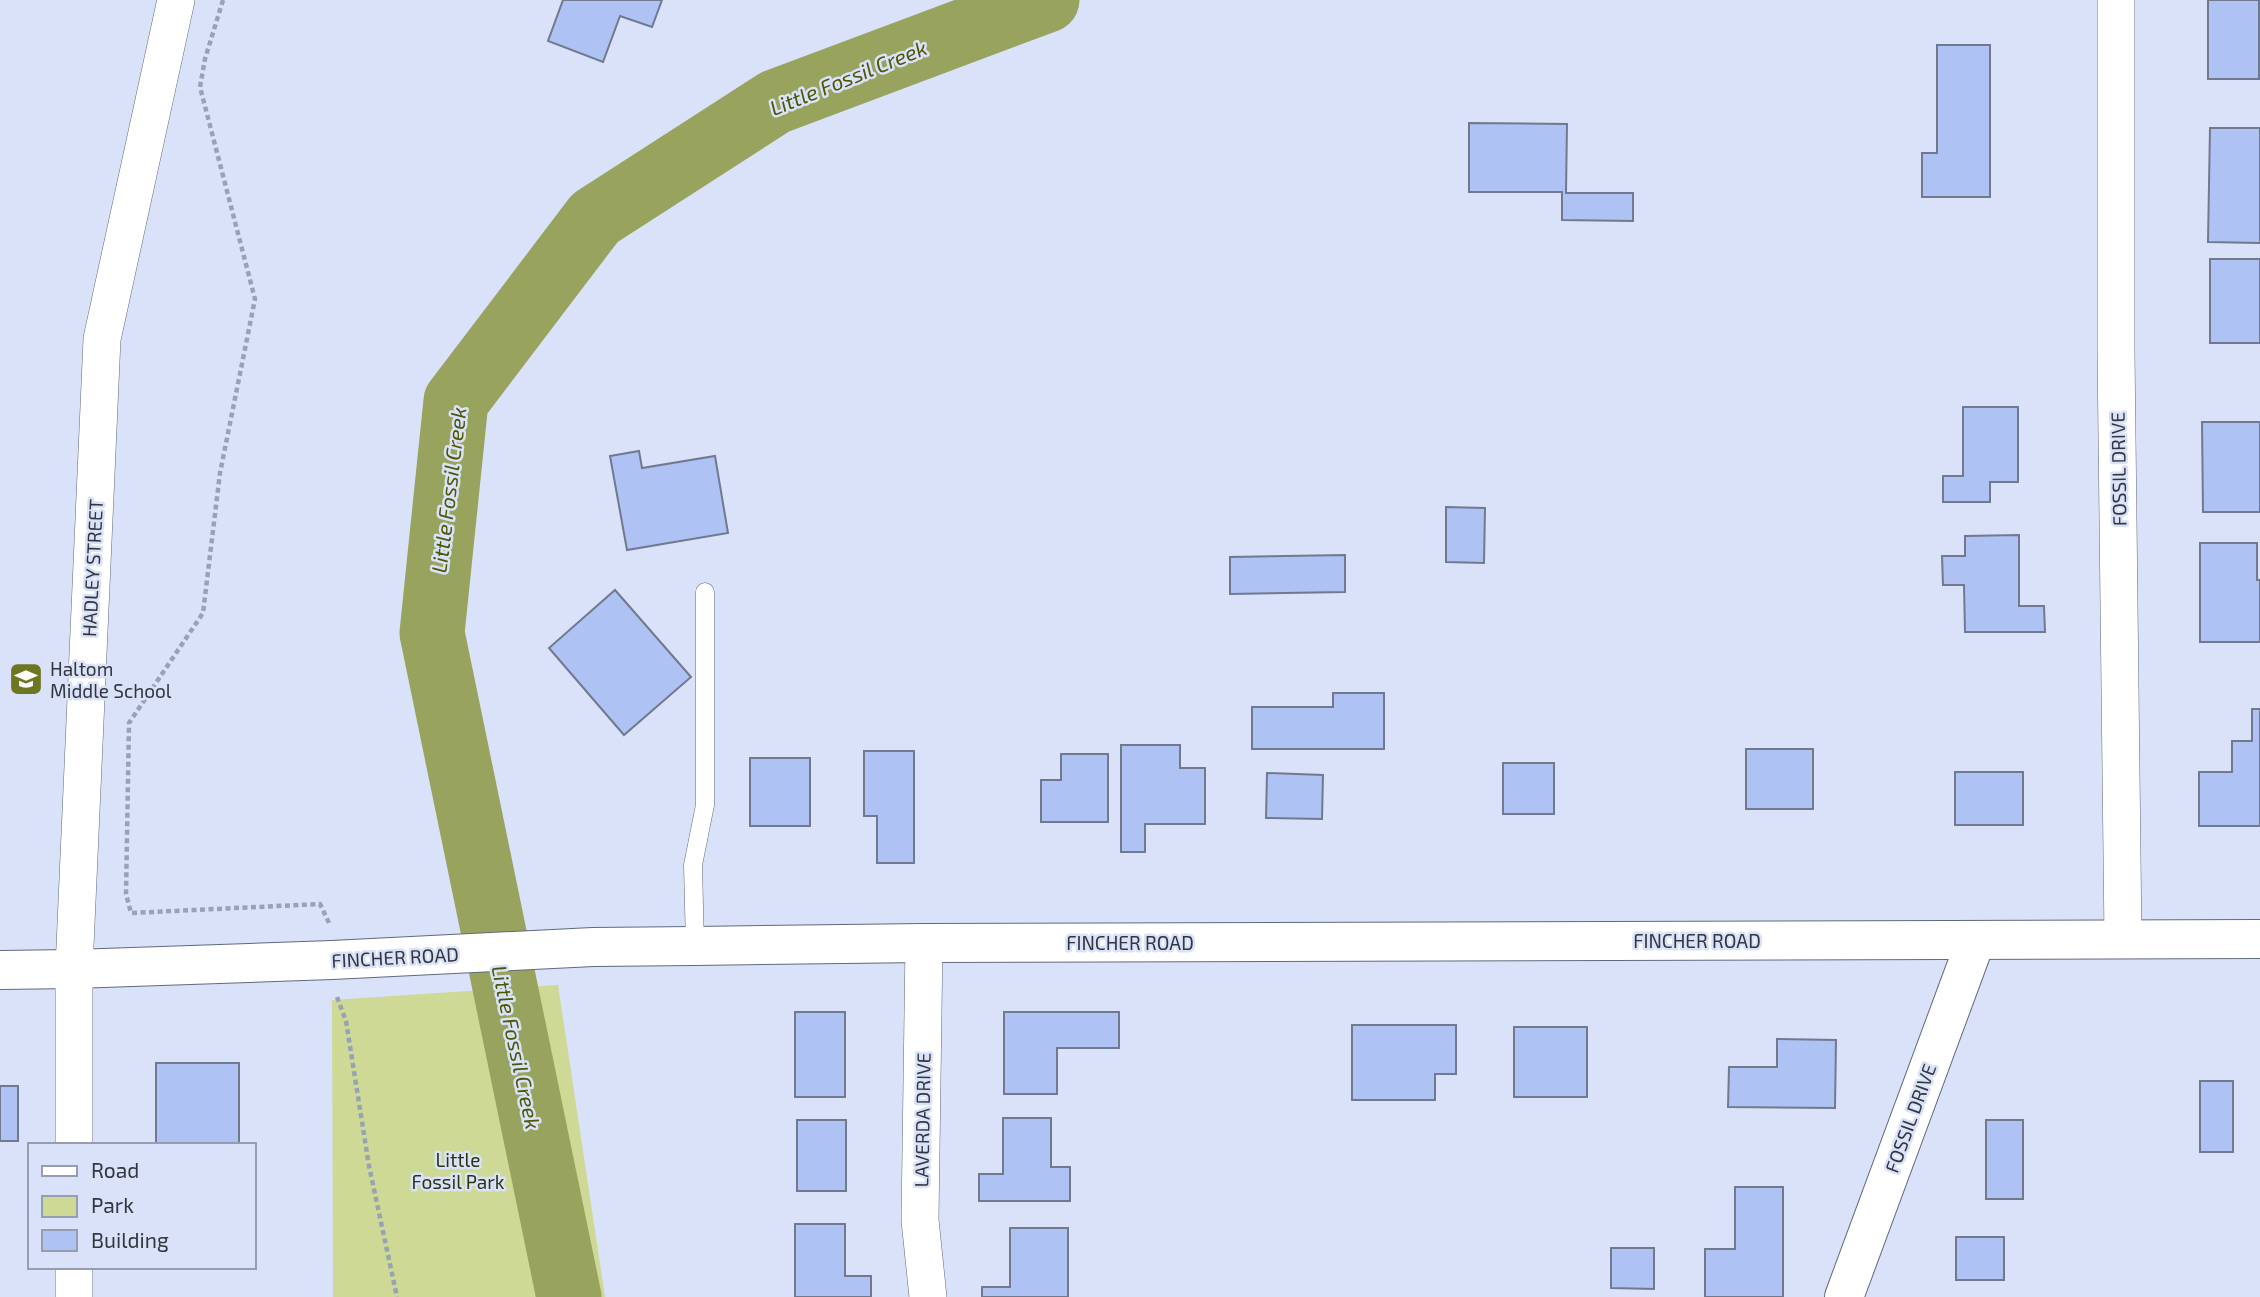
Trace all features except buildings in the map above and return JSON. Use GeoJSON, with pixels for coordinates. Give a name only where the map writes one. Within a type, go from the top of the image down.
{"type":"FeatureCollection","features":[{"type":"Feature","properties":{"kind":"street","name":"HADLEY STREET"},"geometry":{"type":"LineString","coordinates":[[74,1143],[74,969],[102,339],[176,0]]}},
{"type":"Feature","properties":{"kind":"street","name":"FOSSIL DRIVE"},"geometry":{"type":"LineString","coordinates":[[2116,0],[2116,380],[2123,939]]}},
{"type":"Feature","properties":{"kind":"street","name":"FINCHER ROAD"},"geometry":{"type":"LineString","coordinates":[[0,970],[367,958],[593,947],[924,943],[2260,939]]}},
{"type":"Feature","properties":{"kind":"street","name":"FOSSIL DRIVE"},"geometry":{"type":"LineString","coordinates":[[1844,1297],[1976,940]]}},
{"type":"Feature","properties":{"kind":"street","name":"LAVERDA DRIVE"},"geometry":{"type":"LineString","coordinates":[[924,943],[920,1220],[928,1297]]}},
{"type":"Feature","properties":{"kind":"street"},"geometry":{"type":"LineString","coordinates":[[74,1269],[74,1297]]}},
{"type":"Feature","properties":{"kind":"lane"},"geometry":{"type":"LineString","coordinates":[[695,946],[693,865],[705,805],[705,592]]}},
{"type":"Feature","properties":{"kind":"path"},"geometry":{"type":"LineString","coordinates":[[223,0],[200,86],[255,299],[220,473],[202,613],[129,723],[126,894],[131,913],[320,904],[330,924]]}},
{"type":"Feature","properties":{"kind":"path"},"geometry":{"type":"LineString","coordinates":[[334,989],[346,1021],[369,1166],[397,1297]]}},
{"type":"Feature","properties":{"kind":"green space","name":"Little Fossil Park"},"geometry":{"type":"Polygon","coordinates":[[[558,985],[605,1297],[333,1297],[332,1000],[558,985]]]}},
{"type":"Feature","properties":{"kind":"waterway","name":"Little Fossil Creek"},"geometry":{"type":"LineString","coordinates":[[569,1297],[432,633],[456,401],[595,218],[775,102],[1047,0]]}},
{"type":"Feature","properties":{"kind":"place","name":"Haltom Middle School"},"geometry":{"type":"Point","coordinates":[26,679]}}]}
